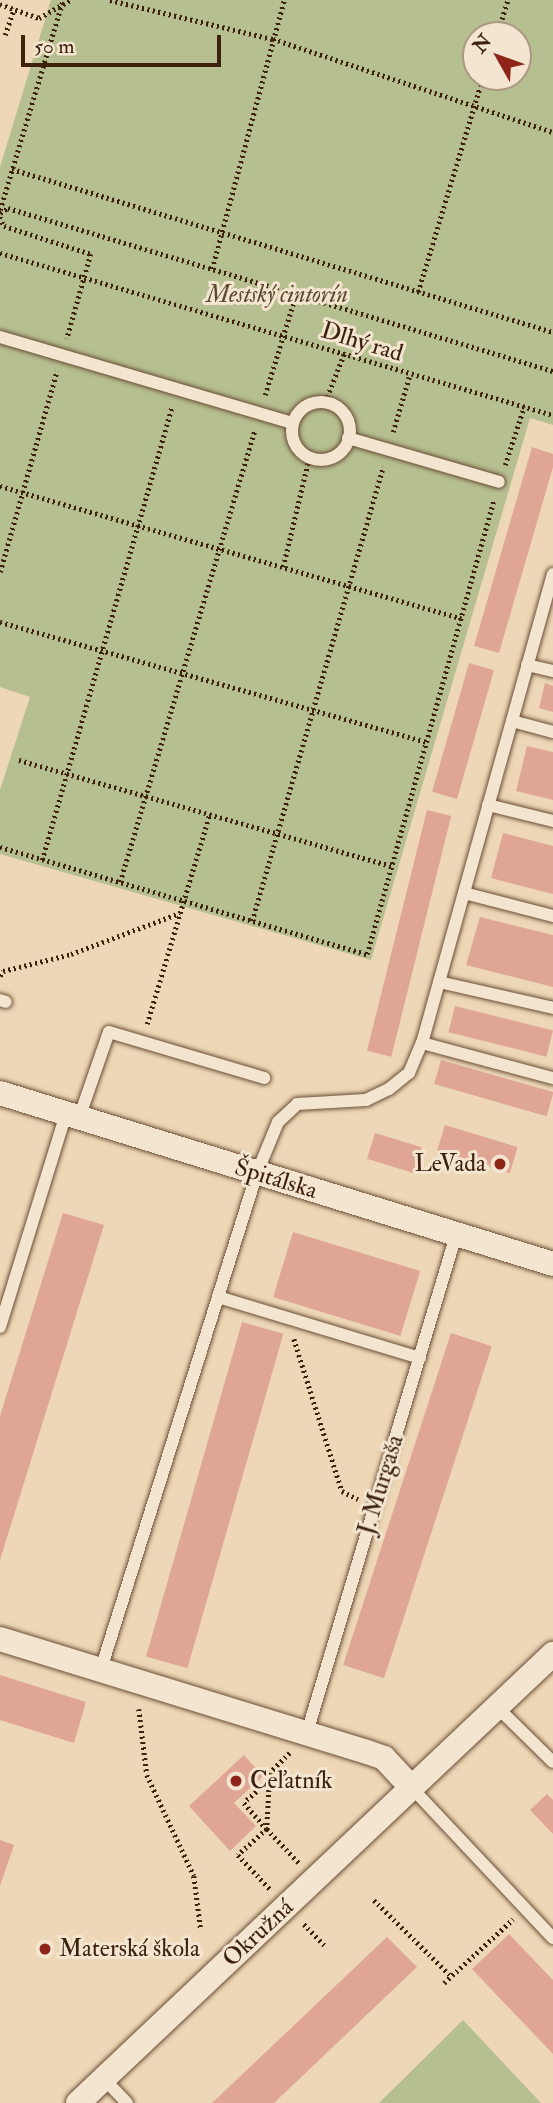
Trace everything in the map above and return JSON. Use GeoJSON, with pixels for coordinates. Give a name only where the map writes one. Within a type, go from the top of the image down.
{"type":"FeatureCollection","features":[{"type":"Feature","properties":{"kind":"street","name":"Špitálska"},"geometry":{"type":"LineString","coordinates":[[0,1093],[553,1264]]}},
{"type":"Feature","properties":{"kind":"street"},"geometry":{"type":"LineString","coordinates":[[0,1639],[384,1758],[411,1787]]}},
{"type":"Feature","properties":{"kind":"street","name":"Okružná"},"geometry":{"type":"LineString","coordinates":[[78,2103],[553,1654]]}},
{"type":"Feature","properties":{"kind":"lane"},"geometry":{"type":"LineString","coordinates":[[0,337],[293,423]]}},
{"type":"Feature","properties":{"kind":"lane"},"geometry":{"type":"LineString","coordinates":[[326,402],[347,419],[348,438],[336,456],[309,458],[295,443],[293,423],[311,403],[326,402]]}},
{"type":"Feature","properties":{"kind":"lane"},"geometry":{"type":"LineString","coordinates":[[348,438],[499,482]]}},
{"type":"Feature","properties":{"kind":"lane"},"geometry":{"type":"LineString","coordinates":[[100,1668],[257,1173],[278,1122],[297,1104],[366,1100],[389,1089],[409,1073],[422,1043],[553,574]]}},
{"type":"Feature","properties":{"kind":"lane"},"geometry":{"type":"LineString","coordinates":[[527,665],[553,671]]}},
{"type":"Feature","properties":{"kind":"lane"},"geometry":{"type":"LineString","coordinates":[[512,721],[553,732]]}},
{"type":"Feature","properties":{"kind":"lane"},"geometry":{"type":"LineString","coordinates":[[488,805],[553,821]]}},
{"type":"Feature","properties":{"kind":"lane"},"geometry":{"type":"LineString","coordinates":[[464,893],[553,916]]}},
{"type":"Feature","properties":{"kind":"lane"},"geometry":{"type":"LineString","coordinates":[[439,982],[553,1008]]}},
{"type":"Feature","properties":{"kind":"lane"},"geometry":{"type":"LineString","coordinates":[[0,1327],[72,1116],[109,1032],[264,1078]]}},
{"type":"Feature","properties":{"kind":"lane"},"geometry":{"type":"LineString","coordinates":[[422,1043],[553,1078]]}},
{"type":"Feature","properties":{"kind":"lane","name":"J. Murgaša"},"geometry":{"type":"LineString","coordinates":[[306,1735],[456,1235]]}},
{"type":"Feature","properties":{"kind":"lane"},"geometry":{"type":"LineString","coordinates":[[218,1297],[420,1358]]}},
{"type":"Feature","properties":{"kind":"lane"},"geometry":{"type":"LineString","coordinates":[[497,1707],[553,1762]]}},
{"type":"Feature","properties":{"kind":"lane"},"geometry":{"type":"LineString","coordinates":[[411,1787],[553,1938]]}},
{"type":"Feature","properties":{"kind":"lane"},"geometry":{"type":"LineString","coordinates":[[104,2078],[127,2103]]}},
{"type":"Feature","properties":{"kind":"path"},"geometry":{"type":"LineString","coordinates":[[0,4],[39,18],[62,2],[70,0]]}},
{"type":"Feature","properties":{"kind":"path"},"geometry":{"type":"LineString","coordinates":[[110,0],[273,39],[553,132]]}},
{"type":"Feature","properties":{"kind":"path"},"geometry":{"type":"LineString","coordinates":[[212,269],[284,0]]}},
{"type":"Feature","properties":{"kind":"path"},"geometry":{"type":"LineString","coordinates":[[501,21],[508,0]]}},
{"type":"Feature","properties":{"kind":"path"},"geometry":{"type":"LineString","coordinates":[[0,572],[91,254],[4,226],[0,214],[62,2]]}},
{"type":"Feature","properties":{"kind":"path"},"geometry":{"type":"LineString","coordinates":[[5,35],[14,9]]}},
{"type":"Feature","properties":{"kind":"path"},"geometry":{"type":"LineString","coordinates":[[418,292],[478,91]]}},
{"type":"Feature","properties":{"kind":"path"},"geometry":{"type":"LineString","coordinates":[[12,169],[553,332]]}},
{"type":"Feature","properties":{"kind":"path","name":"Dlhý rad"},"geometry":{"type":"LineString","coordinates":[[0,214],[8,208],[553,370]]}},
{"type":"Feature","properties":{"kind":"path","name":"Dlhý rad"},"geometry":{"type":"LineString","coordinates":[[0,253],[553,415]]}},
{"type":"Feature","properties":{"kind":"path"},"geometry":{"type":"LineString","coordinates":[[120,882],[296,294]]}},
{"type":"Feature","properties":{"kind":"path"},"geometry":{"type":"LineString","coordinates":[[326,402],[344,354]]}},
{"type":"Feature","properties":{"kind":"path"},"geometry":{"type":"LineString","coordinates":[[252,920],[410,374]]}},
{"type":"Feature","properties":{"kind":"path"},"geometry":{"type":"LineString","coordinates":[[42,860],[178,388]]}},
{"type":"Feature","properties":{"kind":"path"},"geometry":{"type":"LineString","coordinates":[[0,847],[367,954],[499,482],[524,407]]}},
{"type":"Feature","properties":{"kind":"path"},"geometry":{"type":"LineString","coordinates":[[283,567],[309,458]]}},
{"type":"Feature","properties":{"kind":"path"},"geometry":{"type":"LineString","coordinates":[[0,486],[461,618]]}},
{"type":"Feature","properties":{"kind":"path"},"geometry":{"type":"LineString","coordinates":[[0,622],[426,742]]}},
{"type":"Feature","properties":{"kind":"path"},"geometry":{"type":"LineString","coordinates":[[19,760],[391,866]]}},
{"type":"Feature","properties":{"kind":"path"},"geometry":{"type":"LineString","coordinates":[[142,1042],[210,813]]}},
{"type":"Feature","properties":{"kind":"path"},"geometry":{"type":"LineString","coordinates":[[0,976],[3,971],[71,954],[181,913]]}},
{"type":"Feature","properties":{"kind":"path"},"geometry":{"type":"LineString","coordinates":[[288,1318],[342,1491],[375,1508]]}},
{"type":"Feature","properties":{"kind":"path"},"geometry":{"type":"LineString","coordinates":[[136,1680],[147,1775],[194,1876],[201,1931]]}},
{"type":"Feature","properties":{"kind":"path"},"geometry":{"type":"LineString","coordinates":[[271,1891],[238,1855],[267,1829],[270,1773],[306,1735]]}},
{"type":"Feature","properties":{"kind":"path"},"geometry":{"type":"LineString","coordinates":[[270,1780],[244,1803],[314,1879]]}},
{"type":"Feature","properties":{"kind":"path"},"geometry":{"type":"LineString","coordinates":[[374,1900],[452,1976]]}},
{"type":"Feature","properties":{"kind":"path"},"geometry":{"type":"LineString","coordinates":[[444,1983],[525,1908]]}},
{"type":"Feature","properties":{"kind":"path"},"geometry":{"type":"LineString","coordinates":[[299,1920],[325,1946]]}},
{"type":"Feature","properties":{"kind":"green space","name":"Mestský cintorín"},"geometry":{"type":"Polygon","coordinates":[[[51,0],[553,0],[553,425],[530,418],[371,960],[0,854],[0,790],[30,697],[0,687],[0,167],[51,0]]]}},
{"type":"Feature","properties":{"kind":"green space"},"geometry":{"type":"Polygon","coordinates":[[[463,2020],[541,2103],[379,2103],[463,2020]]]}},
{"type":"Feature","properties":{"kind":"building"},"geometry":{"type":"Polygon","coordinates":[[[532,447],[553,454],[553,467],[499,653],[474,646],[532,447]]]}},
{"type":"Feature","properties":{"kind":"building"},"geometry":{"type":"Polygon","coordinates":[[[469,663],[494,670],[457,799],[432,792],[469,663]]]}},
{"type":"Feature","properties":{"kind":"building"},"geometry":{"type":"Polygon","coordinates":[[[545,683],[553,686],[553,712],[539,708],[545,683]]]}},
{"type":"Feature","properties":{"kind":"building"},"geometry":{"type":"Polygon","coordinates":[[[527,746],[553,752],[553,800],[516,791],[527,746]]]}},
{"type":"Feature","properties":{"kind":"building"},"geometry":{"type":"Polygon","coordinates":[[[427,810],[451,816],[391,1057],[367,1051],[427,810]]]}},
{"type":"Feature","properties":{"kind":"building"},"geometry":{"type":"Polygon","coordinates":[[[503,833],[553,846],[553,894],[491,878],[503,833]]]}},
{"type":"Feature","properties":{"kind":"building"},"geometry":{"type":"Polygon","coordinates":[[[480,917],[553,935],[553,987],[466,965],[480,917]]]}},
{"type":"Feature","properties":{"kind":"building"},"geometry":{"type":"Polygon","coordinates":[[[455,1006],[553,1030],[546,1057],[448,1032],[455,1006]]]}},
{"type":"Feature","properties":{"kind":"building"},"geometry":{"type":"Polygon","coordinates":[[[441,1060],[553,1092],[547,1116],[434,1084],[441,1060]]]}},
{"type":"Feature","properties":{"kind":"building"},"geometry":{"type":"Polygon","coordinates":[[[445,1125],[518,1147],[510,1173],[437,1151],[445,1125]]]}},
{"type":"Feature","properties":{"kind":"building"},"geometry":{"type":"Polygon","coordinates":[[[375,1133],[422,1147],[414,1173],[367,1159],[375,1133]]]}},
{"type":"Feature","properties":{"kind":"building"},"geometry":{"type":"Polygon","coordinates":[[[63,1213],[104,1225],[0,1560],[0,1416],[63,1213]]]}},
{"type":"Feature","properties":{"kind":"building"},"geometry":{"type":"Polygon","coordinates":[[[293,1232],[420,1271],[400,1336],[273,1297],[293,1232]]]}},
{"type":"Feature","properties":{"kind":"building"},"geometry":{"type":"Polygon","coordinates":[[[242,1322],[283,1334],[187,1668],[146,1657],[242,1322]]]}},
{"type":"Feature","properties":{"kind":"building"},"geometry":{"type":"Polygon","coordinates":[[[451,1333],[492,1346],[384,1678],[343,1665],[451,1333]]]}},
{"type":"Feature","properties":{"kind":"building"},"geometry":{"type":"Polygon","coordinates":[[[0,1675],[86,1702],[74,1743],[0,1720],[0,1675]]]}},
{"type":"Feature","properties":{"kind":"building"},"geometry":{"type":"Polygon","coordinates":[[[244,1755],[263,1776],[234,1803],[256,1826],[230,1851],[189,1806],[244,1755]]]}},
{"type":"Feature","properties":{"kind":"building"},"geometry":{"type":"Polygon","coordinates":[[[547,1794],[553,1800],[553,1834],[530,1810],[547,1794]]]}},
{"type":"Feature","properties":{"kind":"building"},"geometry":{"type":"Polygon","coordinates":[[[0,1840],[14,1845],[0,1886],[0,1840]]]}},
{"type":"Feature","properties":{"kind":"building"},"geometry":{"type":"Polygon","coordinates":[[[509,1934],[553,1980],[553,2054],[472,1969],[509,1934]]]}},
{"type":"Feature","properties":{"kind":"building"},"geometry":{"type":"Polygon","coordinates":[[[387,1937],[417,1967],[274,2103],[212,2103],[387,1937]]]}},
{"type":"Feature","properties":{"kind":"place","name":"LeVada"},"geometry":{"type":"Point","coordinates":[500,1164]}},
{"type":"Feature","properties":{"kind":"place","name":"Ceľatník"},"geometry":{"type":"Point","coordinates":[236,1781]}},
{"type":"Feature","properties":{"kind":"place","name":"Materská škola"},"geometry":{"type":"Point","coordinates":[45,1949]}}]}
